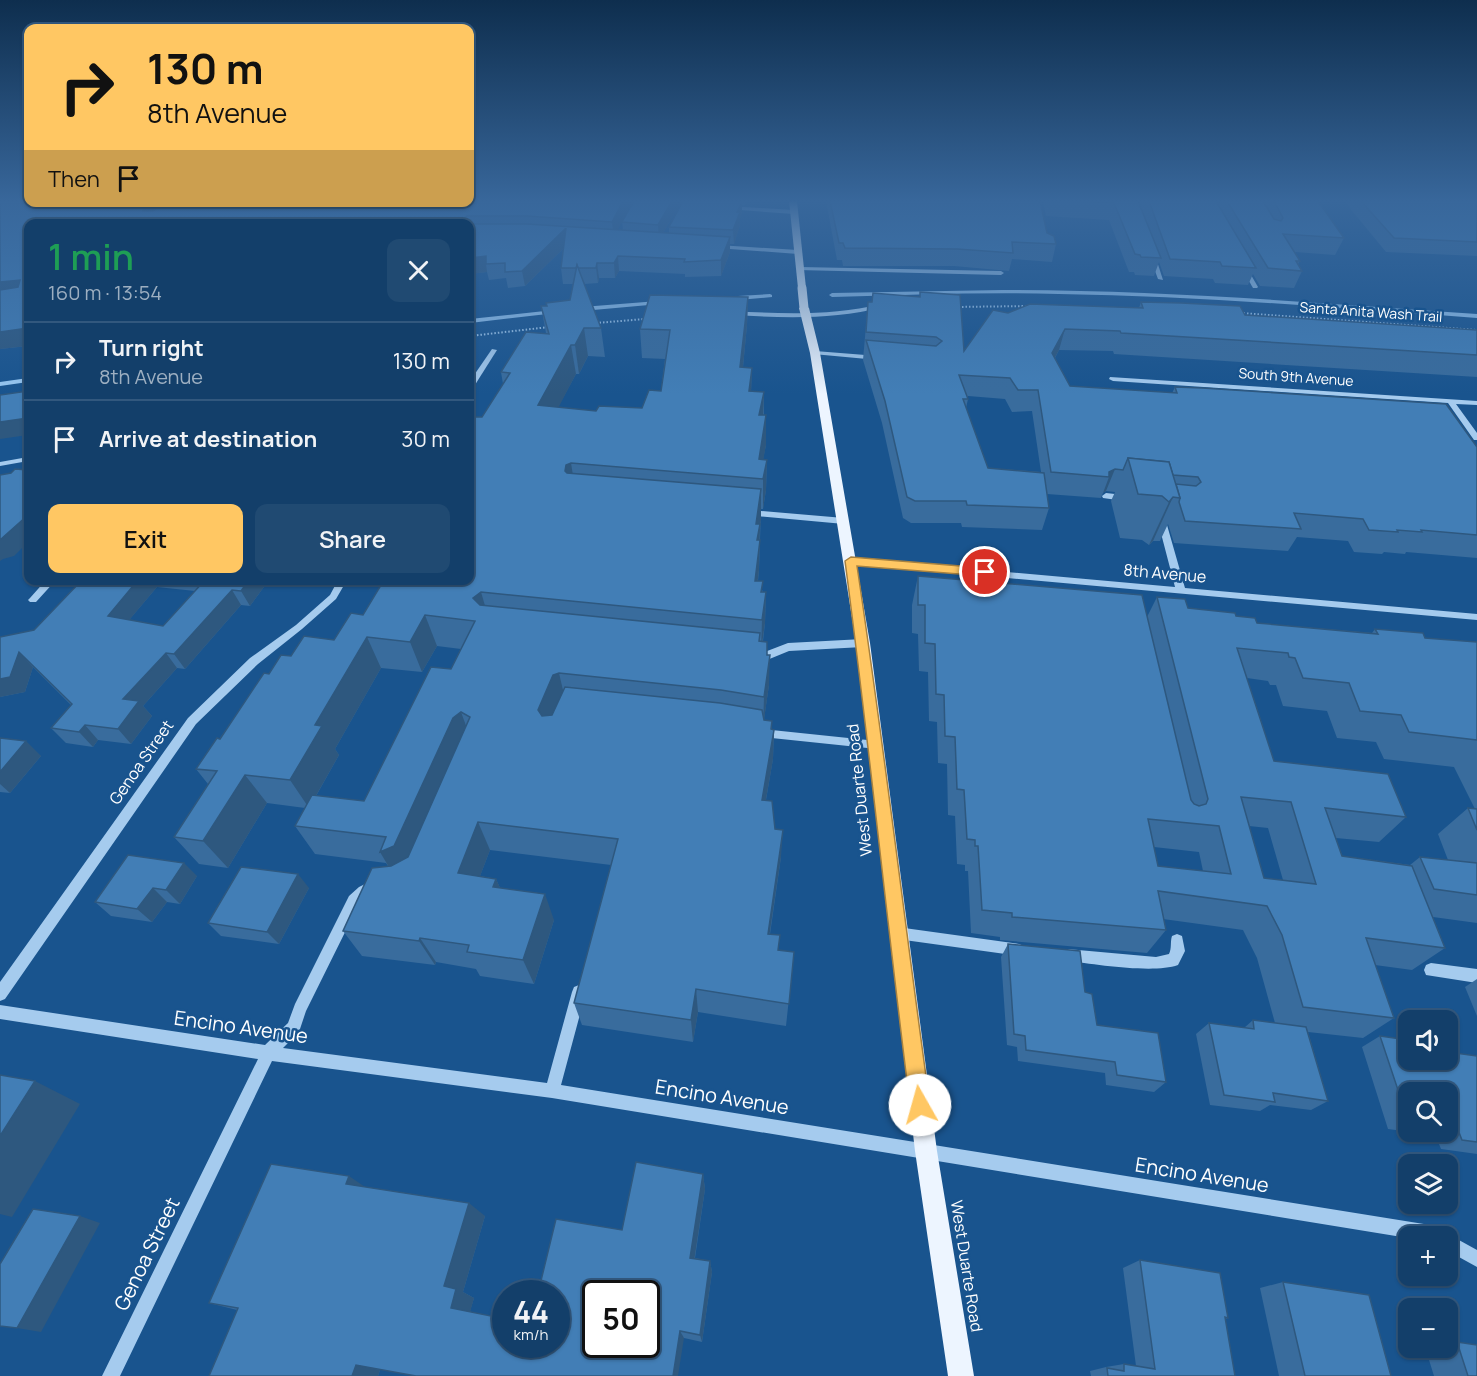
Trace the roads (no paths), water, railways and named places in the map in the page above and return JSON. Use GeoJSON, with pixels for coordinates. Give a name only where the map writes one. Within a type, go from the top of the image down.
{"type":"FeatureCollection","features":[{"type":"Feature","properties":{"kind":"main road","name":"West Duarte Road"},"geometry":{"type":"LineString","coordinates":[[800,265],[863,643],[877,746],[897,933],[926,1151],[961,1376]]}},
{"type":"Feature","properties":{"kind":"street"},"geometry":{"type":"LineString","coordinates":[[1156,265],[1161,279]]}},
{"type":"Feature","properties":{"kind":"street"},"geometry":{"type":"LineString","coordinates":[[1242,265],[1255,287]]}},
{"type":"Feature","properties":{"kind":"street"},"geometry":{"type":"LineString","coordinates":[[800,269],[1000,273]]}},
{"type":"Feature","properties":{"kind":"street"},"geometry":{"type":"LineString","coordinates":[[722,312],[857,313],[882,306]]}},
{"type":"Feature","properties":{"kind":"street"},"geometry":{"type":"LineString","coordinates":[[474,380],[494,350]]}},
{"type":"Feature","properties":{"kind":"street"},"geometry":{"type":"LineString","coordinates":[[815,353],[887,358]]}},
{"type":"Feature","properties":{"kind":"street","name":"South 9th Avenue"},"geometry":{"type":"LineString","coordinates":[[1113,379],[1477,403]]}},
{"type":"Feature","properties":{"kind":"street"},"geometry":{"type":"LineString","coordinates":[[1450,401],[1477,438]]}},
{"type":"Feature","properties":{"kind":"street"},"geometry":{"type":"LineString","coordinates":[[0,464],[24,460]]}},
{"type":"Feature","properties":{"kind":"street"},"geometry":{"type":"LineString","coordinates":[[1106,496],[1136,498]]}},
{"type":"Feature","properties":{"kind":"street"},"geometry":{"type":"LineString","coordinates":[[1158,511],[1182,590]]}},
{"type":"Feature","properties":{"kind":"street"},"geometry":{"type":"LineString","coordinates":[[742,512],[844,520]]}},
{"type":"Feature","properties":{"kind":"street","name":"8th Avenue"},"geometry":{"type":"LineString","coordinates":[[851,561],[1128,590],[1182,590],[1477,617]]}},
{"type":"Feature","properties":{"kind":"street"},"geometry":{"type":"LineString","coordinates":[[33,600],[47,585]]}},
{"type":"Feature","properties":{"kind":"street","name":"Genoa Street"},"geometry":{"type":"LineString","coordinates":[[0,994],[192,721],[254,661],[299,627],[333,597],[340,585]]}},
{"type":"Feature","properties":{"kind":"street"},"geometry":{"type":"LineString","coordinates":[[742,657],[763,657],[788,647],[863,643]]}},
{"type":"Feature","properties":{"kind":"street"},"geometry":{"type":"LineString","coordinates":[[751,731],[877,746]]}},
{"type":"Feature","properties":{"kind":"street","name":"Genoa Street"},"geometry":{"type":"LineString","coordinates":[[111,1376],[268,1053],[294,1027],[300,1009],[354,900],[371,887],[382,887]]}},
{"type":"Feature","properties":{"kind":"street"},"geometry":{"type":"LineString","coordinates":[[897,933],[1032,951]]}},
{"type":"Feature","properties":{"kind":"street"},"geometry":{"type":"LineString","coordinates":[[1054,953],[1156,963],[1173,960],[1179,951],[1177,939]]}},
{"type":"Feature","properties":{"kind":"street"},"geometry":{"type":"LineString","coordinates":[[1431,970],[1477,976]]}},
{"type":"Feature","properties":{"kind":"street"},"geometry":{"type":"LineString","coordinates":[[552,1091],[583,975]]}},
{"type":"Feature","properties":{"kind":"street","name":"Encino Avenue"},"geometry":{"type":"LineString","coordinates":[[0,1012],[268,1053],[552,1091],[1398,1228]]}},
{"type":"Feature","properties":{"kind":"street"},"geometry":{"type":"LineString","coordinates":[[1458,1248],[1477,1258]]}},
{"type":"Feature","properties":{"kind":"waterway"},"geometry":{"type":"LineString","coordinates":[[832,295],[1111,293],[1268,301],[1477,316]]}},
{"type":"Feature","properties":{"kind":"waterway"},"geometry":{"type":"LineString","coordinates":[[738,298],[770,296]]}},
{"type":"Feature","properties":{"kind":"waterway"},"geometry":{"type":"LineString","coordinates":[[582,309],[658,303]]}},
{"type":"Feature","properties":{"kind":"waterway"},"geometry":{"type":"LineString","coordinates":[[474,321],[554,312]]}},
{"type":"Feature","properties":{"kind":"waterway"},"geometry":{"type":"LineString","coordinates":[[0,384],[24,381]]}}]}
